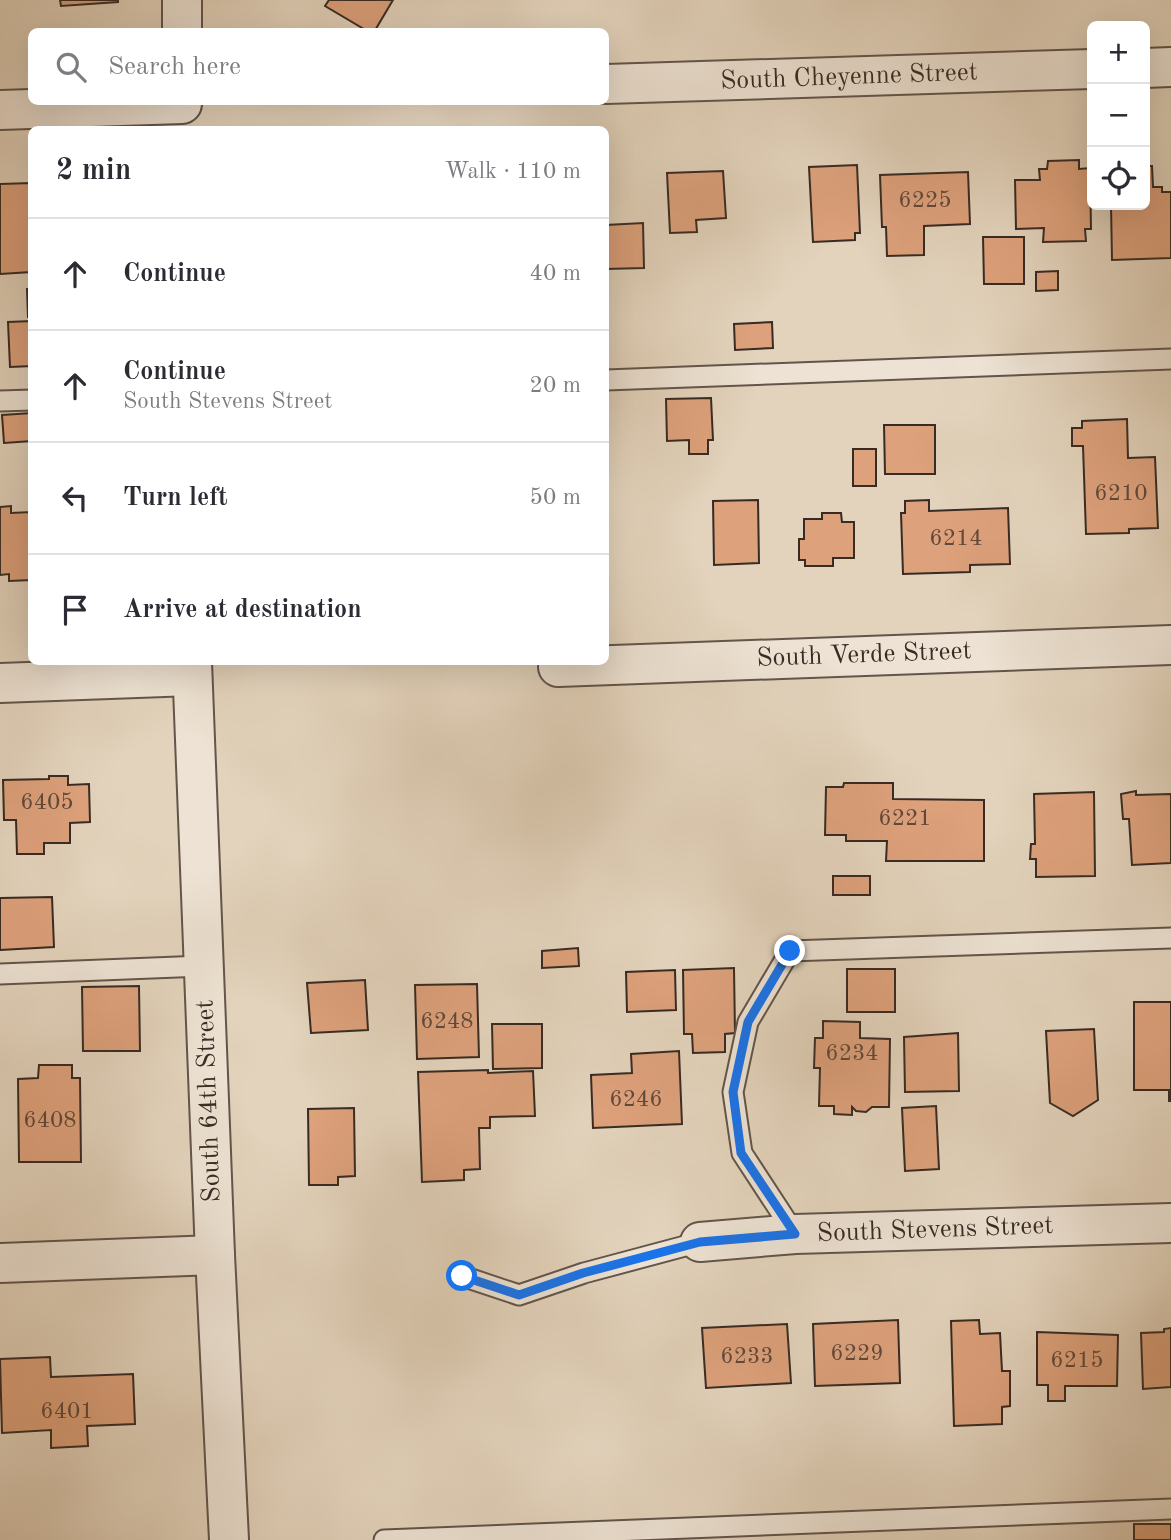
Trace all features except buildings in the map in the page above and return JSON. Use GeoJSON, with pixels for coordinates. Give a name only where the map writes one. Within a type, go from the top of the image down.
{"type":"FeatureCollection","features":[{"type":"Feature","properties":{"kind":"street"},"geometry":{"type":"LineString","coordinates":[[182,0],[182,28]]}},
{"type":"Feature","properties":{"kind":"street"},"geometry":{"type":"LineString","coordinates":[[1150,68],[1171,67]]}},
{"type":"Feature","properties":{"kind":"street","name":"South Cheyenne Street"},"geometry":{"type":"LineString","coordinates":[[609,84],[1087,69]]}},
{"type":"Feature","properties":{"kind":"street"},"geometry":{"type":"LineString","coordinates":[[0,110],[183,112]]}},
{"type":"Feature","properties":{"kind":"street","name":"South Verde Street"},"geometry":{"type":"LineString","coordinates":[[558,667],[1171,645]]}},
{"type":"Feature","properties":{"kind":"street"},"geometry":{"type":"LineString","coordinates":[[0,683],[192,669]]}},
{"type":"Feature","properties":{"kind":"street","name":"South 64th Street"},"geometry":{"type":"LineString","coordinates":[[192,669],[229,1540]]}},
{"type":"Feature","properties":{"kind":"street","name":"South Stevens Street"},"geometry":{"type":"LineString","coordinates":[[700,1242],[795,1234],[1171,1223]]}},
{"type":"Feature","properties":{"kind":"street"},"geometry":{"type":"LineString","coordinates":[[0,1263],[215,1255]]}},
{"type":"Feature","properties":{"kind":"lane"},"geometry":{"type":"LineString","coordinates":[[609,380],[1171,359]]}},
{"type":"Feature","properties":{"kind":"lane"},"geometry":{"type":"LineString","coordinates":[[0,401],[28,400]]}},
{"type":"Feature","properties":{"kind":"lane"},"geometry":{"type":"LineString","coordinates":[[795,1234],[741,1153],[733,1092],[748,1022],[790,951],[1171,937]]}},
{"type":"Feature","properties":{"kind":"lane"},"geometry":{"type":"LineString","coordinates":[[0,974],[203,966]]}},
{"type":"Feature","properties":{"kind":"lane"},"geometry":{"type":"LineString","coordinates":[[462,1276],[519,1295],[583,1273],[700,1242]]}},
{"type":"Feature","properties":{"kind":"lane"},"geometry":{"type":"LineString","coordinates":[[384,1540],[1171,1510]]}},
{"type":"Feature","properties":{"kind":"route"},"geometry":{"type":"LineString","coordinates":[[462,1276],[519,1295],[583,1273],[700,1242],[795,1234],[741,1153],[733,1092],[748,1022],[790,951]]}}]}
